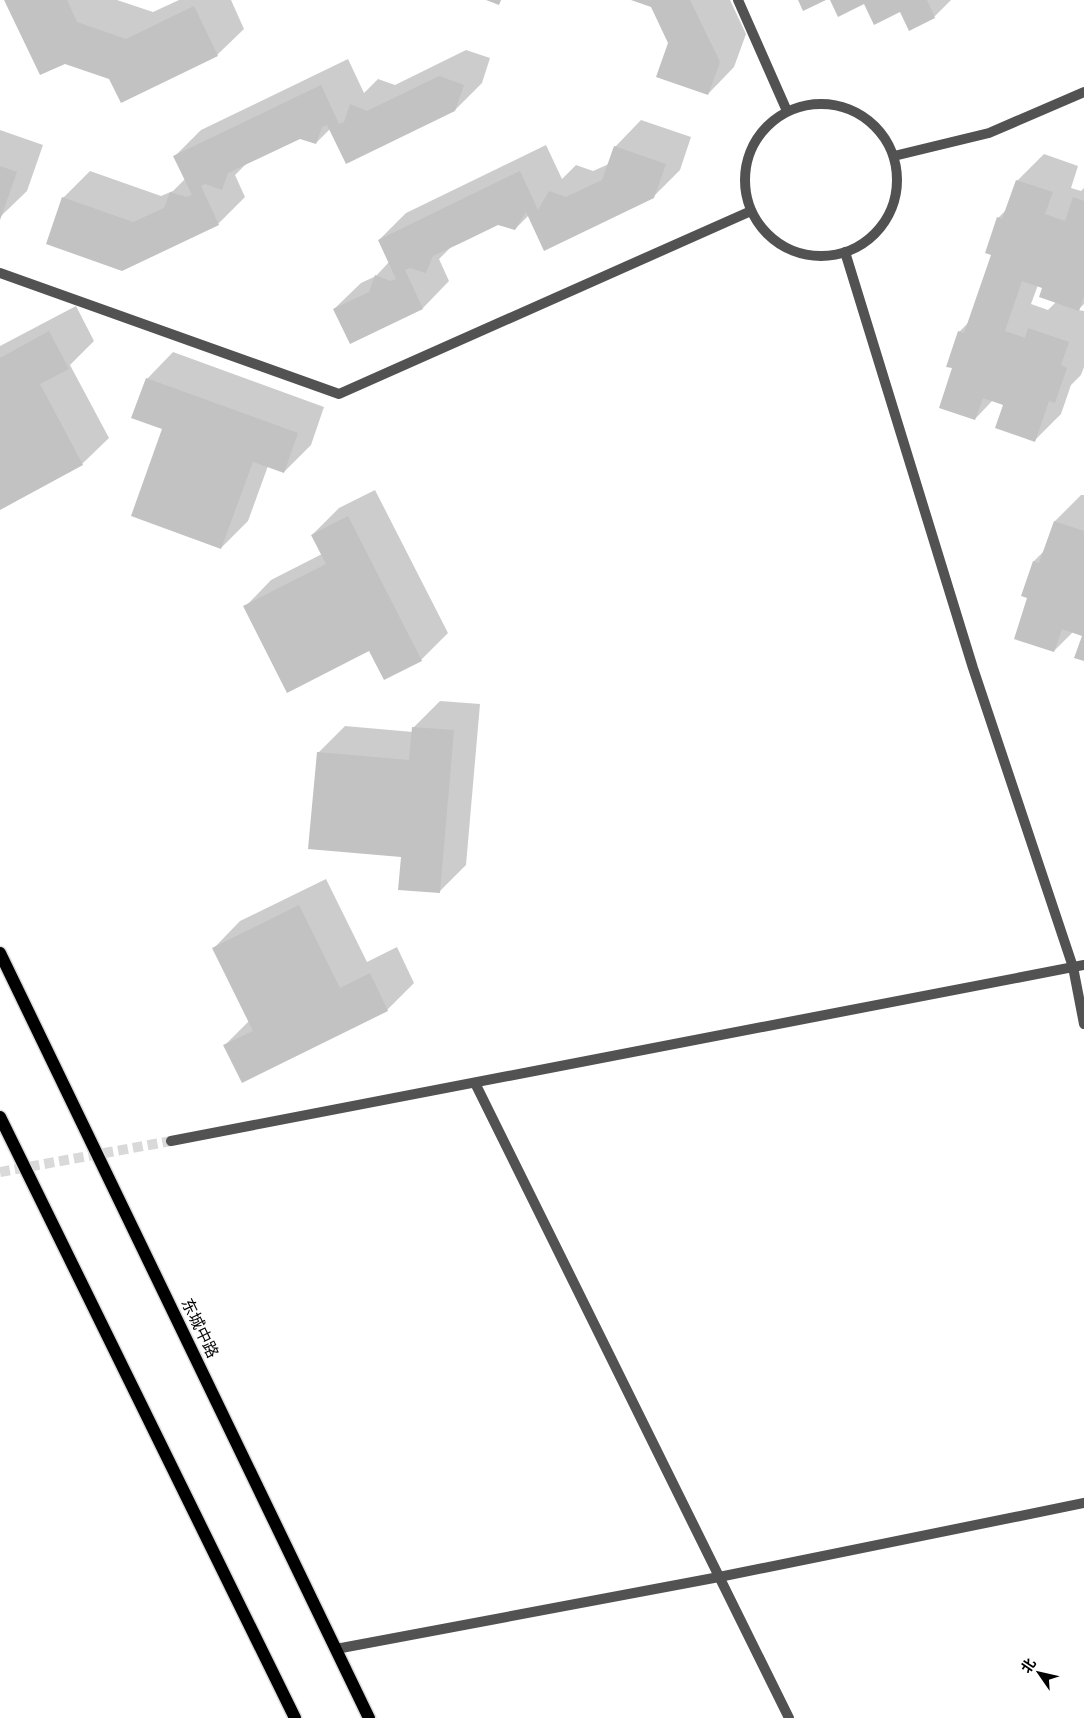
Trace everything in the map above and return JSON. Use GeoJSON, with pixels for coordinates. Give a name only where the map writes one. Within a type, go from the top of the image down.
{"type":"FeatureCollection","features":[{"type":"Feature","properties":{"kind":"main road","name":"东城中路"},"geometry":{"type":"LineString","coordinates":[[0,953],[369,1718]]}},
{"type":"Feature","properties":{"kind":"main road"},"geometry":{"type":"LineString","coordinates":[[0,1117],[295,1718]]}},
{"type":"Feature","properties":{"kind":"street"},"geometry":{"type":"LineString","coordinates":[[738,0],[787,111]]}},
{"type":"Feature","properties":{"kind":"street"},"geometry":{"type":"LineString","coordinates":[[894,156],[989,133],[1084,92]]}},
{"type":"Feature","properties":{"kind":"street"},"geometry":{"type":"LineString","coordinates":[[830,103],[848,108],[868,119],[882,133],[894,156],[897,177],[895,198],[885,222],[867,241],[845,252],[826,257],[814,256],[786,248],[771,238],[757,223],[751,211],[745,190],[745,168],[758,136],[768,124],[798,106],[830,103]]}},
{"type":"Feature","properties":{"kind":"street"},"geometry":{"type":"LineString","coordinates":[[0,273],[339,394],[751,211]]}},
{"type":"Feature","properties":{"kind":"street"},"geometry":{"type":"LineString","coordinates":[[845,252],[973,668],[1073,967],[1084,1024]]}},
{"type":"Feature","properties":{"kind":"street"},"geometry":{"type":"LineString","coordinates":[[171,1141],[1084,965]]}},
{"type":"Feature","properties":{"kind":"street"},"geometry":{"type":"LineString","coordinates":[[474,1083],[789,1718]]}},
{"type":"Feature","properties":{"kind":"street"},"geometry":{"type":"LineString","coordinates":[[336,1649],[719,1577],[1084,1503]]}},
{"type":"Feature","properties":{"kind":"building"},"geometry":{"type":"Polygon","coordinates":[[[4,0],[67,0],[77,22],[126,39],[194,6],[218,56],[121,103],[109,79],[65,64],[40,75],[4,0]]]}},
{"type":"Feature","properties":{"kind":"building"},"geometry":{"type":"Polygon","coordinates":[[[486,0],[501,0],[499,5],[486,0]]]}},
{"type":"Feature","properties":{"kind":"building"},"geometry":{"type":"Polygon","coordinates":[[[631,0],[690,0],[720,62],[708,95],[656,77],[668,43],[651,7],[631,0]]]}},
{"type":"Feature","properties":{"kind":"building"},"geometry":{"type":"Polygon","coordinates":[[[798,0],[826,0],[803,11],[798,0]]]}},
{"type":"Feature","properties":{"kind":"building"},"geometry":{"type":"Polygon","coordinates":[[[830,0],[927,0],[935,18],[909,31],[900,12],[874,25],[864,4],[838,17],[830,0]]]}},
{"type":"Feature","properties":{"kind":"building"},"geometry":{"type":"Polygon","coordinates":[[[439,76],[464,85],[455,111],[346,164],[327,125],[322,127],[316,144],[300,139],[228,173],[222,190],[205,184],[201,186],[219,225],[122,271],[46,244],[62,197],[133,222],[164,208],[170,192],[187,197],[192,195],[173,156],[321,85],[339,124],[344,122],[350,104],[367,111],[439,76]]]}},
{"type":"Feature","properties":{"kind":"building"},"geometry":{"type":"Polygon","coordinates":[[[614,146],[666,164],[654,198],[544,251],[526,212],[515,230],[498,225],[433,256],[426,273],[410,268],[405,270],[423,309],[350,344],[333,309],[369,292],[375,275],[391,281],[396,279],[378,240],[520,171],[538,210],[549,191],[566,197],[602,180],[614,146]]]}},
{"type":"Feature","properties":{"kind":"building"},"geometry":{"type":"Polygon","coordinates":[[[0,166],[17,172],[0,220],[0,166]]]}},
{"type":"Feature","properties":{"kind":"building"},"geometry":{"type":"Polygon","coordinates":[[[1016,180],[1053,192],[1045,214],[1065,221],[1073,197],[1084,201],[1084,296],[1079,311],[1039,297],[1042,288],[1022,281],[1005,331],[1025,338],[1028,328],[1069,342],[1061,365],[1067,368],[1055,403],[1049,401],[1035,442],[995,428],[1003,405],[983,398],[975,420],[939,408],[952,368],[946,367],[958,331],[964,333],[991,255],[985,253],[997,217],[1002,219],[1016,180]]]}},
{"type":"Feature","properties":{"kind":"building"},"geometry":{"type":"Polygon","coordinates":[[[49,331],[69,369],[40,384],[83,465],[0,510],[0,358],[49,331]]]}},
{"type":"Feature","properties":{"kind":"building"},"geometry":{"type":"Polygon","coordinates":[[[146,378],[298,433],[284,473],[253,462],[221,549],[131,516],[162,429],[131,418],[146,378]]]}},
{"type":"Feature","properties":{"kind":"building"},"geometry":{"type":"Polygon","coordinates":[[[348,516],[422,661],[384,680],[369,651],[287,693],[243,606],[326,564],[311,535],[348,516]]]}},
{"type":"Feature","properties":{"kind":"building"},"geometry":{"type":"Polygon","coordinates":[[[1054,521],[1084,531],[1084,661],[1074,658],[1082,636],[1062,629],[1054,652],[1014,639],[1027,598],[1021,596],[1033,561],[1039,563],[1054,521]]]}},
{"type":"Feature","properties":{"kind":"building"},"geometry":{"type":"Polygon","coordinates":[[[412,727],[454,730],[440,893],[398,890],[401,857],[308,849],[317,752],[409,760],[412,727]]]}},
{"type":"Feature","properties":{"kind":"building"},"geometry":{"type":"Polygon","coordinates":[[[299,905],[340,988],[370,973],[388,1011],[242,1083],[223,1045],[253,1031],[212,948],[299,905]]]}},
{"type":"Feature","properties":{"kind":"tunnel"},"geometry":{"type":"LineString","coordinates":[[0,1172],[171,1141]]}}]}
